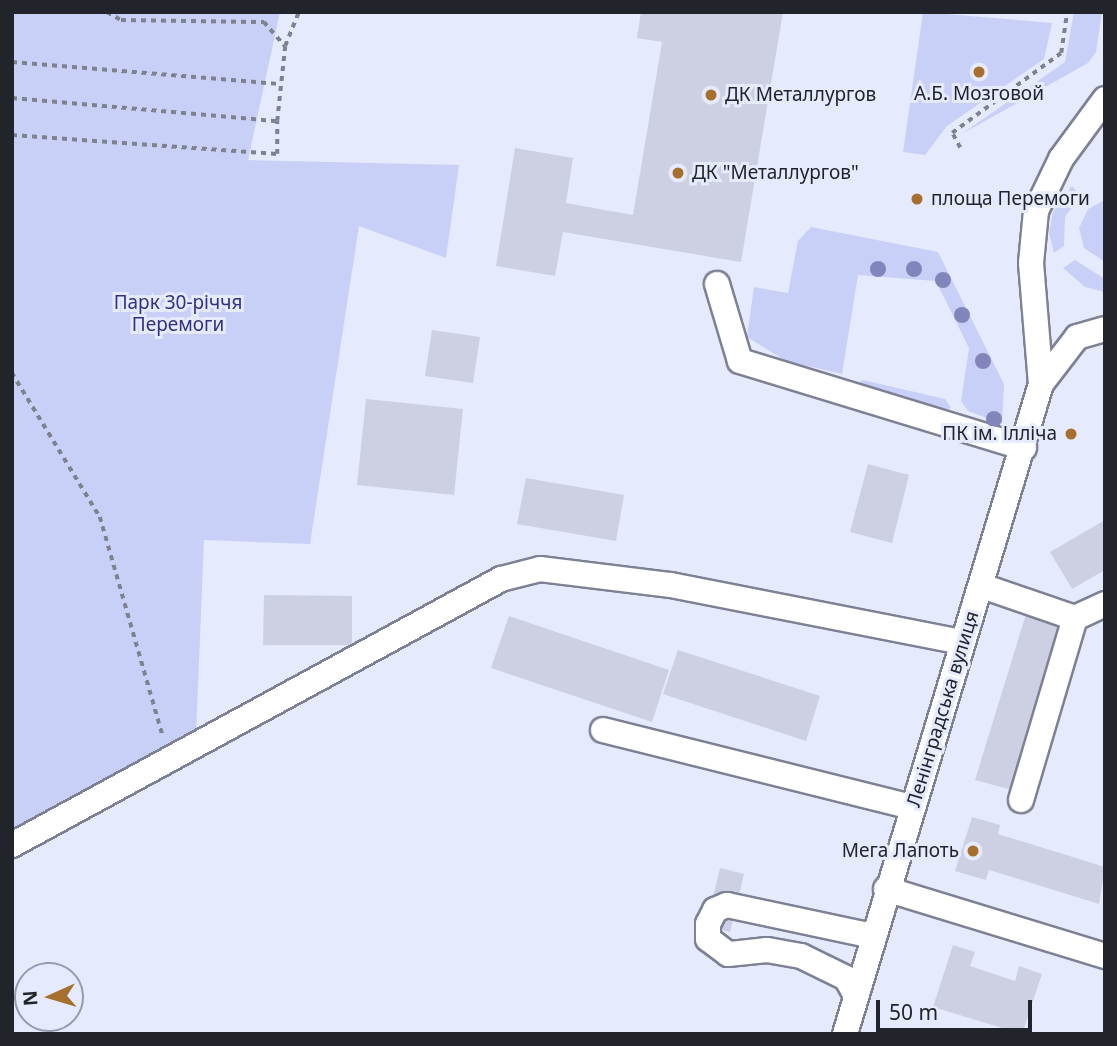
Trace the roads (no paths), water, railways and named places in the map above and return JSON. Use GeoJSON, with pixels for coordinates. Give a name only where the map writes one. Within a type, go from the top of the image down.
{"type":"FeatureCollection","features":[{"type":"Feature","properties":{"kind":"street"},"geometry":{"type":"LineString","coordinates":[[1041,384],[1031,263],[1037,211],[1061,159],[1105,99]]}},
{"type":"Feature","properties":{"kind":"street"},"geometry":{"type":"LineString","coordinates":[[717,284],[740,361],[1024,448]]}},
{"type":"Feature","properties":{"kind":"street"},"geometry":{"type":"LineString","coordinates":[[1041,384],[1077,337],[1105,329]]}},
{"type":"Feature","properties":{"kind":"street","name":"Ленінградська вулиця"},"geometry":{"type":"LineString","coordinates":[[845,1034],[886,889],[962,642],[982,586],[1041,384]]}},
{"type":"Feature","properties":{"kind":"street"},"geometry":{"type":"LineString","coordinates":[[12,845],[501,579],[540,569],[671,585],[962,642]]}},
{"type":"Feature","properties":{"kind":"street"},"geometry":{"type":"LineString","coordinates":[[982,586],[1075,618],[1105,604]]}},
{"type":"Feature","properties":{"kind":"street"},"geometry":{"type":"LineString","coordinates":[[1021,800],[1075,618]]}},
{"type":"Feature","properties":{"kind":"street"},"geometry":{"type":"LineString","coordinates":[[603,730],[912,807]]}},
{"type":"Feature","properties":{"kind":"street"},"geometry":{"type":"LineString","coordinates":[[886,889],[1105,956]]}},
{"type":"Feature","properties":{"kind":"street"},"geometry":{"type":"LineString","coordinates":[[855,994],[846,978],[801,956],[767,950],[728,954],[708,939],[708,924],[715,909],[727,905],[873,936]]}},
{"type":"Feature","properties":{"kind":"place","name":"А.Б. Мозговой"},"geometry":{"type":"Point","coordinates":[979,72]}},
{"type":"Feature","properties":{"kind":"place","name":"ДК Металлургов"},"geometry":{"type":"Point","coordinates":[711,95]}},
{"type":"Feature","properties":{"kind":"place","name":"ДК \"Металлургов\""},"geometry":{"type":"Point","coordinates":[678,173]}},
{"type":"Feature","properties":{"kind":"place","name":"площа Перемоги"},"geometry":{"type":"Point","coordinates":[917,199]}},
{"type":"Feature","properties":{"kind":"place","name":"ПК ім. Ілліча"},"geometry":{"type":"Point","coordinates":[1071,434]}},
{"type":"Feature","properties":{"kind":"place","name":"Мега Лапоть"},"geometry":{"type":"Point","coordinates":[973,851]}},
{"type":"Feature","properties":{"kind":"park label","name":"Парк 30-річчя Перемоги"},"geometry":{"type":"Point","coordinates":[178,314]}}]}
